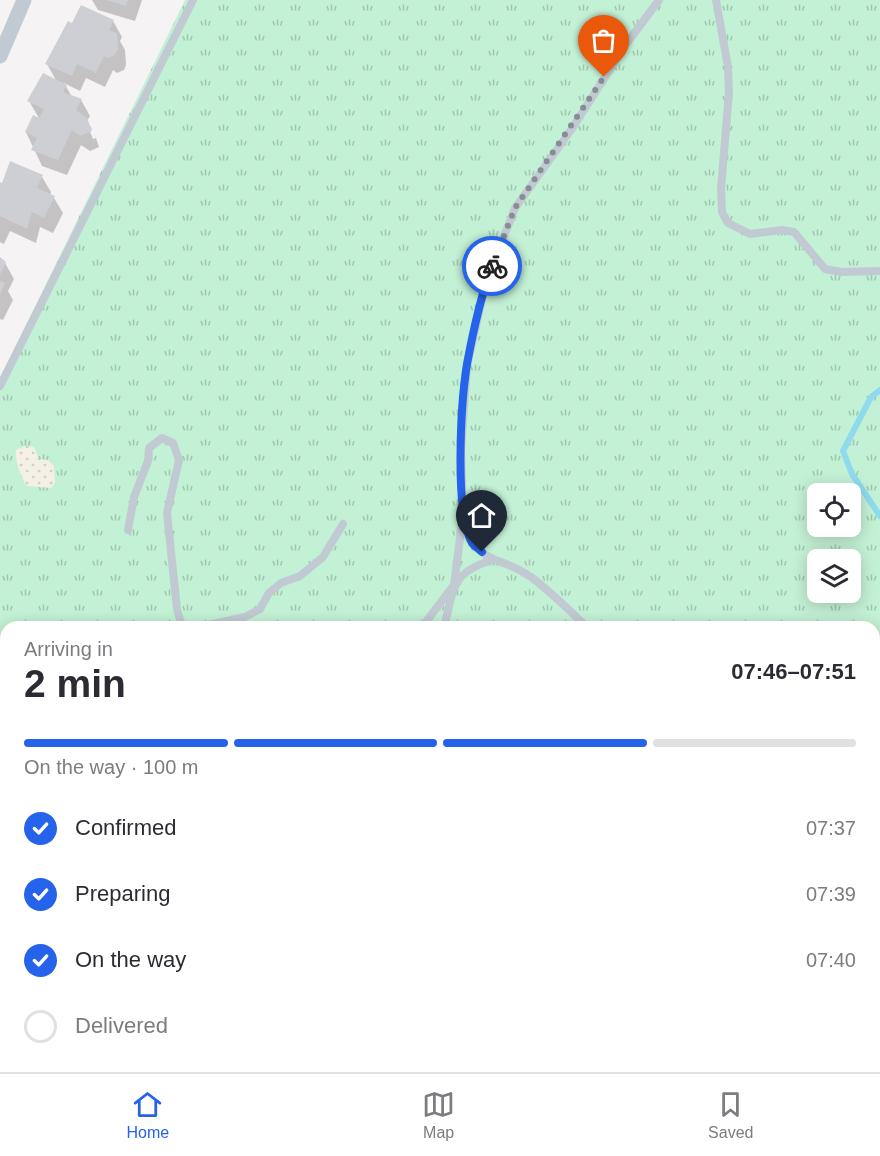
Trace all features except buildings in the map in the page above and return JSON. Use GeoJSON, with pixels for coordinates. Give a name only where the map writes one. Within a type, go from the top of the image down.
{"type":"FeatureCollection","features":[{"type":"Feature","properties":{"kind":"street"},"geometry":{"type":"LineString","coordinates":[[0,56],[18,2]]}},
{"type":"Feature","properties":{"kind":"lane"},"geometry":{"type":"LineString","coordinates":[[0,386],[193,0]]}},
{"type":"Feature","properties":{"kind":"lane"},"geometry":{"type":"LineString","coordinates":[[445,621],[454,585],[463,515],[462,450],[467,366],[484,286],[515,208],[571,129],[627,43],[659,0]]}},
{"type":"Feature","properties":{"kind":"lane"},"geometry":{"type":"LineString","coordinates":[[716,0],[728,67],[729,92],[721,189],[722,212],[728,223],[750,234],[782,230],[794,232],[825,269],[842,272],[880,271]]}},
{"type":"Feature","properties":{"kind":"lane"},"geometry":{"type":"LineString","coordinates":[[128,530],[134,497],[148,461],[149,448],[162,438],[173,443],[179,460],[166,513],[177,609],[180,621]]}},
{"type":"Feature","properties":{"kind":"lane"},"geometry":{"type":"LineString","coordinates":[[463,515],[472,544],[492,560],[528,576],[580,621]]}},
{"type":"Feature","properties":{"kind":"lane"},"geometry":{"type":"LineString","coordinates":[[227,621],[245,617],[260,609],[269,592],[280,583],[300,576],[323,557],[343,524]]}},
{"type":"Feature","properties":{"kind":"lane"},"geometry":{"type":"LineString","coordinates":[[427,621],[454,585],[475,566],[492,560]]}},
{"type":"Feature","properties":{"kind":"green space"},"geometry":{"type":"Polygon","coordinates":[[[185,0],[880,0],[880,621],[0,621],[0,378],[185,0]]]}},
{"type":"Feature","properties":{"kind":"sand"},"geometry":{"type":"Polygon","coordinates":[[[25,446],[34,447],[39,459],[48,460],[54,466],[55,483],[51,488],[27,486],[22,478],[18,468],[16,450],[25,446]]]}},
{"type":"Feature","properties":{"kind":"waterway"},"geometry":{"type":"LineString","coordinates":[[880,390],[871,397],[843,451],[852,474],[880,516]]}},
{"type":"Feature","properties":{"kind":"way so far"},"geometry":{"type":"LineString","coordinates":[[492,266],[515,208],[571,129],[604,77]]}},
{"type":"Feature","properties":{"kind":"route"},"geometry":{"type":"LineString","coordinates":[[482,552],[472,544],[463,515],[462,450],[467,366],[484,286],[492,266]]}}]}
